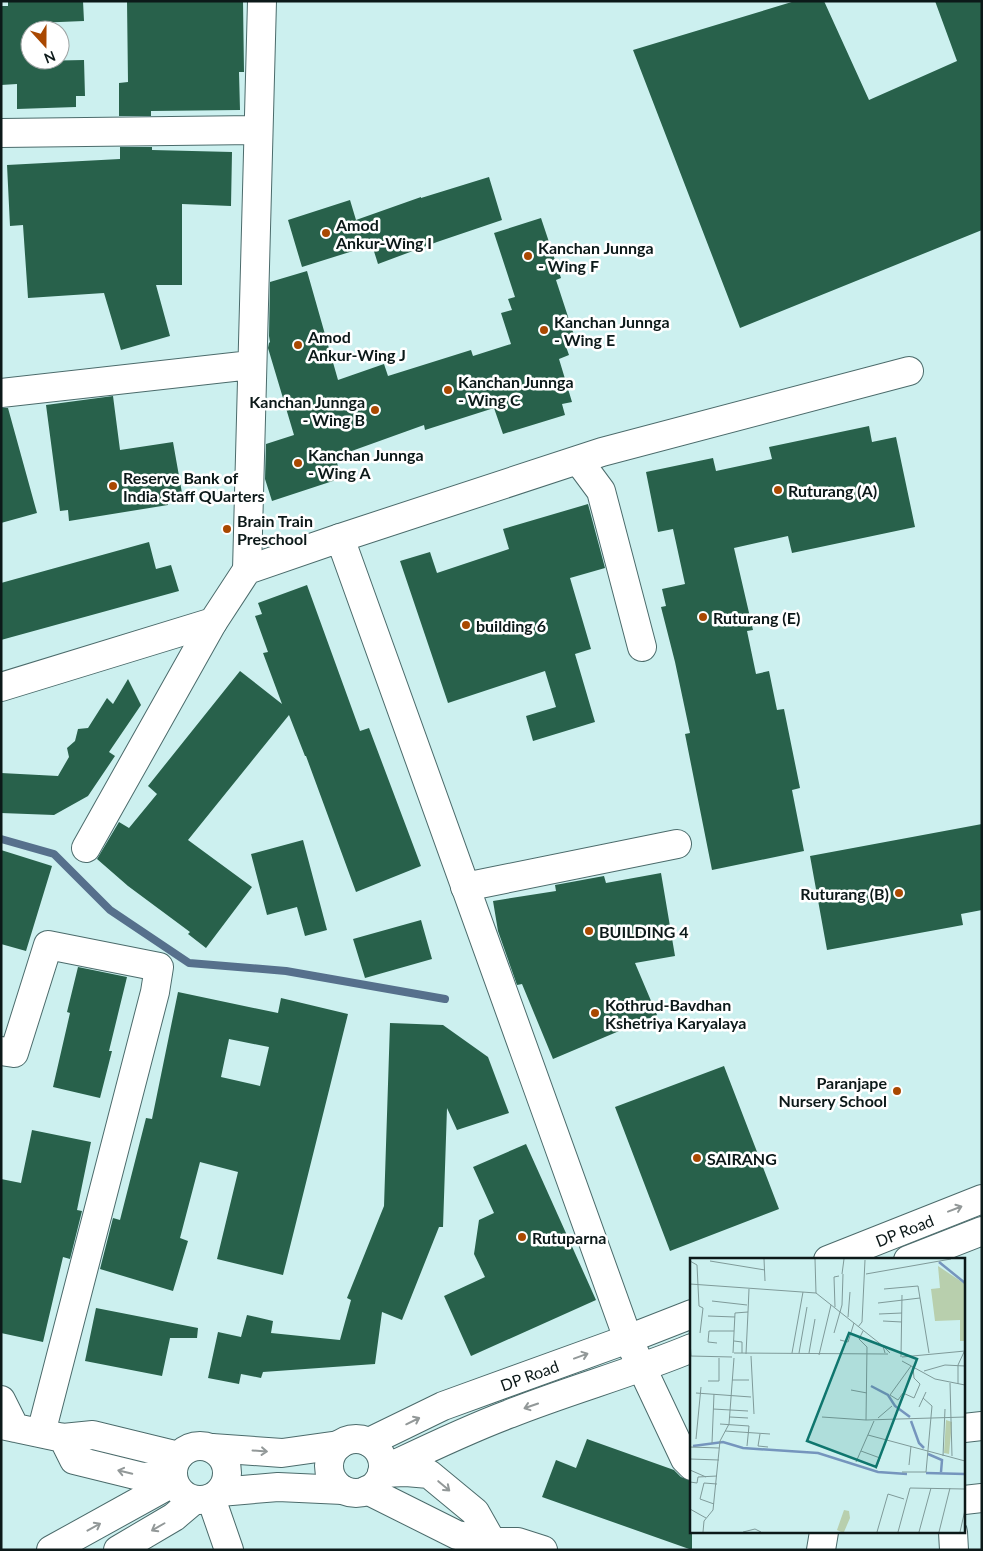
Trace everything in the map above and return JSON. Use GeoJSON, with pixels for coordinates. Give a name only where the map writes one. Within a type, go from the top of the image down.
{"type":"FeatureCollection","features":[{"type":"Feature","properties":{"kind":"street"},"geometry":{"type":"LineString","coordinates":[[86,848],[212,622],[247,570],[262,1]]}},
{"type":"Feature","properties":{"kind":"street"},"geometry":{"type":"LineString","coordinates":[[1,133],[258,130]]}},
{"type":"Feature","properties":{"kind":"street"},"geometry":{"type":"LineString","coordinates":[[1,393],[251,366]]}},
{"type":"Feature","properties":{"kind":"street"},"geometry":{"type":"LineString","coordinates":[[247,570],[602,452],[908,371]]}},
{"type":"Feature","properties":{"kind":"street"},"geometry":{"type":"LineString","coordinates":[[578,460],[601,491],[642,647]]}},
{"type":"Feature","properties":{"kind":"street"},"geometry":{"type":"LineString","coordinates":[[340,538],[628,1339],[685,1459],[690,1464]]}},
{"type":"Feature","properties":{"kind":"street"},"geometry":{"type":"LineString","coordinates":[[1,687],[212,622]]}},
{"type":"Feature","properties":{"kind":"street"},"geometry":{"type":"LineString","coordinates":[[465,887],[677,844]]}},
{"type":"Feature","properties":{"kind":"street"},"geometry":{"type":"LineString","coordinates":[[1,1051],[14,1053],[48,945],[159,967],[155,992],[30,1431]]}},
{"type":"Feature","properties":{"kind":"street","name":"DP Road"},"geometry":{"type":"LineString","coordinates":[[833,1258],[982,1199]]}},
{"type":"Feature","properties":{"kind":"street","name":"DP Road"},"geometry":{"type":"LineString","coordinates":[[913,1258],[982,1231]]}},
{"type":"Feature","properties":{"kind":"street","name":"DP Road"},"geometry":{"type":"LineString","coordinates":[[370,1442],[443,1406],[690,1315]]}},
{"type":"Feature","properties":{"kind":"street","name":"DP Road"},"geometry":{"type":"LineString","coordinates":[[369,1481],[453,1436],[510,1413],[642,1368],[690,1349]]}},
{"type":"Feature","properties":{"kind":"street"},"geometry":{"type":"LineString","coordinates":[[1,1400],[30,1431],[92,1435],[175,1471]]}},
{"type":"Feature","properties":{"kind":"street"},"geometry":{"type":"LineString","coordinates":[[966,1428],[982,1426]]}},
{"type":"Feature","properties":{"kind":"street"},"geometry":{"type":"LineString","coordinates":[[51,1550],[175,1471],[186,1449],[194,1446],[282,1453],[339,1445],[349,1440],[360,1439],[370,1442],[378,1449],[382,1459],[369,1481]]}},
{"type":"Feature","properties":{"kind":"street"},"geometry":{"type":"LineString","coordinates":[[339,1445],[332,1453],[329,1463],[330,1474],[335,1483],[369,1481],[457,1535],[517,1546]]}},
{"type":"Feature","properties":{"kind":"street"},"geometry":{"type":"LineString","coordinates":[[118,1550],[225,1485],[227,1468],[219,1453],[212,1448]]}},
{"type":"Feature","properties":{"kind":"street"},"geometry":{"type":"LineString","coordinates":[[175,1471],[178,1490],[186,1496],[208,1497],[278,1487],[369,1481],[406,1472],[429,1474],[517,1546]]}},
{"type":"Feature","properties":{"kind":"street"},"geometry":{"type":"LineString","coordinates":[[208,1497],[229,1550]]}},
{"type":"Feature","properties":{"kind":"street"},"geometry":{"type":"LineString","coordinates":[[966,1500],[982,1498]]}},
{"type":"Feature","properties":{"kind":"street"},"geometry":{"type":"LineString","coordinates":[[822,1550],[824,1534]]}},
{"type":"Feature","properties":{"kind":"street"},"geometry":{"type":"LineString","coordinates":[[952,1534],[954,1550]]}},
{"type":"Feature","properties":{"kind":"building"},"geometry":{"type":"Polygon","coordinates":[[[8,1],[83,1],[84,21],[20,20],[20,70],[70,70],[70,60],[84,60],[85,96],[76,96],[76,107],[17,109],[17,84],[1,85],[1,6],[8,6],[8,1]]]}},
{"type":"Feature","properties":{"kind":"building"},"geometry":{"type":"Polygon","coordinates":[[[127,1],[243,1],[244,72],[239,72],[240,110],[151,111],[151,116],[119,116],[119,83],[128,82],[127,1]]]}},
{"type":"Feature","properties":{"kind":"building"},"geometry":{"type":"Polygon","coordinates":[[[795,1],[824,1],[869,100],[957,61],[935,1],[982,1],[982,230],[740,328],[633,50],[795,1]]]}},
{"type":"Feature","properties":{"kind":"building"},"geometry":{"type":"Polygon","coordinates":[[[120,147],[152,147],[152,150],[232,152],[231,206],[182,204],[182,285],[156,285],[170,336],[121,350],[104,293],[28,298],[23,225],[10,226],[7,165],[120,159],[120,147]]]}},
{"type":"Feature","properties":{"kind":"building"},"geometry":{"type":"Polygon","coordinates":[[[489,177],[502,220],[378,264],[372,245],[302,267],[288,220],[350,200],[356,220],[421,197],[489,177]]]}},
{"type":"Feature","properties":{"kind":"building"},"geometry":{"type":"Polygon","coordinates":[[[541,218],[561,278],[556,280],[575,338],[564,341],[569,355],[559,359],[572,402],[562,404],[565,415],[503,434],[494,408],[425,430],[424,425],[335,457],[342,478],[272,501],[265,479],[266,444],[294,435],[268,348],[270,342],[270,282],[307,271],[338,380],[384,364],[388,376],[471,350],[473,356],[511,344],[501,313],[512,310],[508,299],[515,297],[494,233],[541,218]]]}},
{"type":"Feature","properties":{"kind":"building","name":"Reserve Bank of India Staff QUarters"},"geometry":{"type":"Polygon","coordinates":[[[113,396],[120,450],[173,442],[182,493],[166,495],[168,505],[69,521],[68,510],[60,511],[46,405],[113,396]]]}},
{"type":"Feature","properties":{"kind":"building"},"geometry":{"type":"Polygon","coordinates":[[[1,408],[8,408],[37,513],[1,523],[1,408]]]}},
{"type":"Feature","properties":{"kind":"building"},"geometry":{"type":"Polygon","coordinates":[[[869,426],[872,442],[896,437],[915,527],[792,553],[788,536],[734,548],[753,630],[747,631],[756,674],[769,671],[777,710],[784,709],[800,788],[792,790],[804,851],[712,870],[685,734],[690,733],[661,607],[666,606],[662,589],[685,584],[673,529],[658,532],[646,472],[713,458],[716,471],[772,459],[769,447],[869,426]]]}},
{"type":"Feature","properties":{"kind":"building"},"geometry":{"type":"Polygon","coordinates":[[[588,504],[605,568],[570,578],[591,649],[575,654],[595,722],[533,741],[526,716],[556,707],[545,671],[448,703],[400,561],[430,552],[437,573],[509,549],[503,529],[588,504]]]}},
{"type":"Feature","properties":{"kind":"building"},"geometry":{"type":"Polygon","coordinates":[[[149,542],[156,569],[171,565],[179,591],[1,640],[1,583],[149,542]]]}},
{"type":"Feature","properties":{"kind":"building"},"geometry":{"type":"Polygon","coordinates":[[[307,585],[360,731],[369,728],[421,866],[356,892],[289,715],[188,840],[252,887],[206,948],[188,934],[190,932],[128,886],[97,859],[119,822],[129,828],[157,794],[148,786],[240,671],[282,704],[263,653],[268,652],[255,616],[262,614],[258,603],[307,585]]]}},
{"type":"Feature","properties":{"kind":"building"},"geometry":{"type":"Polygon","coordinates":[[[128,679],[141,705],[109,752],[115,756],[88,796],[54,815],[1,813],[1,773],[58,776],[69,757],[67,748],[75,741],[78,729],[88,728],[107,698],[113,704],[128,679]]]}},
{"type":"Feature","properties":{"kind":"building","name":"Ruturang (B)"},"geometry":{"type":"Polygon","coordinates":[[[982,824],[982,910],[961,914],[963,925],[827,950],[810,856],[982,824]]]}},
{"type":"Feature","properties":{"kind":"building"},"geometry":{"type":"Polygon","coordinates":[[[303,840],[327,930],[305,936],[297,907],[267,915],[251,854],[303,840]]]}},
{"type":"Feature","properties":{"kind":"building"},"geometry":{"type":"Polygon","coordinates":[[[1,850],[52,866],[26,951],[1,944],[1,850]]]}},
{"type":"Feature","properties":{"kind":"building"},"geometry":{"type":"Polygon","coordinates":[[[661,873],[675,956],[635,963],[657,1015],[553,1059],[522,984],[517,985],[498,931],[493,901],[556,891],[555,885],[604,876],[606,883],[661,873]]]}},
{"type":"Feature","properties":{"kind":"building"},"geometry":{"type":"Polygon","coordinates":[[[421,920],[432,959],[365,978],[353,939],[421,920]]]}},
{"type":"Feature","properties":{"kind":"building"},"geometry":{"type":"Polygon","coordinates":[[[78,967],[127,977],[100,1098],[53,1087],[70,1013],[67,1012],[78,967]]]}},
{"type":"Feature","properties":{"kind":"building"},"geometry":{"type":"Polygon","coordinates":[[[178,992],[278,1013],[281,998],[348,1014],[283,1275],[217,1259],[238,1172],[200,1162],[180,1238],[188,1241],[173,1291],[100,1269],[113,1218],[120,1220],[146,1118],[152,1119],[178,992]],[[229,1039],[221,1077],[260,1086],[269,1047],[229,1039]]]}},
{"type":"Feature","properties":{"kind":"building"},"geometry":{"type":"Polygon","coordinates":[[[390,1023],[443,1025],[488,1057],[509,1113],[457,1130],[447,1108],[443,1227],[439,1227],[402,1320],[382,1312],[375,1364],[263,1372],[261,1378],[241,1374],[239,1384],[208,1378],[218,1332],[241,1337],[247,1315],[273,1321],[271,1333],[340,1340],[351,1300],[347,1298],[384,1206],[390,1023]]]}},
{"type":"Feature","properties":{"kind":"building","name":"SAIRANG"},"geometry":{"type":"Polygon","coordinates":[[[724,1066],[779,1209],[670,1251],[615,1107],[724,1066]]]}},
{"type":"Feature","properties":{"kind":"building"},"geometry":{"type":"Polygon","coordinates":[[[32,1130],[91,1142],[77,1210],[82,1211],[70,1259],[63,1257],[43,1342],[1,1333],[1,1179],[21,1183],[32,1130]]]}},
{"type":"Feature","properties":{"kind":"building","name":"Rutuparna"},"geometry":{"type":"Polygon","coordinates":[[[526,1144],[596,1300],[471,1356],[444,1296],[485,1277],[474,1254],[479,1220],[494,1213],[473,1167],[526,1144]]]}},
{"type":"Feature","properties":{"kind":"building"},"geometry":{"type":"Polygon","coordinates":[[[96,1308],[198,1328],[197,1338],[170,1338],[162,1376],[85,1361],[96,1308]]]}},
{"type":"Feature","properties":{"kind":"building"},"geometry":{"type":"Polygon","coordinates":[[[587,1439],[674,1470],[681,1477],[690,1480],[690,1534],[692,1534],[692,1550],[542,1497],[556,1460],[576,1468],[587,1439]]]}},
{"type":"Feature","properties":{"kind":"waterway"},"geometry":{"type":"LineString","coordinates":[[1,839],[54,854],[110,910],[189,963],[286,971],[445,999]]}},
{"type":"Feature","properties":{"kind":"place","name":"Amod Ankur-Wing I"},"geometry":{"type":"Point","coordinates":[326,233]}},
{"type":"Feature","properties":{"kind":"place","name":"Kanchan Junnga - Wing F"},"geometry":{"type":"Point","coordinates":[528,256]}},
{"type":"Feature","properties":{"kind":"place","name":"Kanchan Junnga - Wing E"},"geometry":{"type":"Point","coordinates":[544,330]}},
{"type":"Feature","properties":{"kind":"place","name":"Amod Ankur-Wing J"},"geometry":{"type":"Point","coordinates":[298,345]}},
{"type":"Feature","properties":{"kind":"place","name":"Kanchan Junnga - Wing C"},"geometry":{"type":"Point","coordinates":[448,390]}},
{"type":"Feature","properties":{"kind":"place","name":"Kanchan Junnga - Wing B"},"geometry":{"type":"Point","coordinates":[375,410]}},
{"type":"Feature","properties":{"kind":"place","name":"Kanchan Junnga - Wing A"},"geometry":{"type":"Point","coordinates":[298,463]}},
{"type":"Feature","properties":{"kind":"place","name":"Reserve Bank of India Staff QUarters"},"geometry":{"type":"Point","coordinates":[113,486]}},
{"type":"Feature","properties":{"kind":"place","name":"Ruturang (A)"},"geometry":{"type":"Point","coordinates":[778,490]}},
{"type":"Feature","properties":{"kind":"place","name":"Brain Train Preschool"},"geometry":{"type":"Point","coordinates":[227,529]}},
{"type":"Feature","properties":{"kind":"place","name":"Ruturang (E)"},"geometry":{"type":"Point","coordinates":[703,617]}},
{"type":"Feature","properties":{"kind":"place","name":"building 6"},"geometry":{"type":"Point","coordinates":[466,625]}},
{"type":"Feature","properties":{"kind":"place","name":"Ruturang (B)"},"geometry":{"type":"Point","coordinates":[899,893]}},
{"type":"Feature","properties":{"kind":"place","name":"BUILDING 4"},"geometry":{"type":"Point","coordinates":[589,931]}},
{"type":"Feature","properties":{"kind":"place","name":"Kothrud-Bavdhan Kshetriya Karyalaya"},"geometry":{"type":"Point","coordinates":[595,1013]}},
{"type":"Feature","properties":{"kind":"place","name":"Paranjape Nursery School"},"geometry":{"type":"Point","coordinates":[897,1091]}},
{"type":"Feature","properties":{"kind":"place","name":"SAIRANG"},"geometry":{"type":"Point","coordinates":[697,1158]}},
{"type":"Feature","properties":{"kind":"place","name":"Rutuparna"},"geometry":{"type":"Point","coordinates":[522,1237]}}]}
